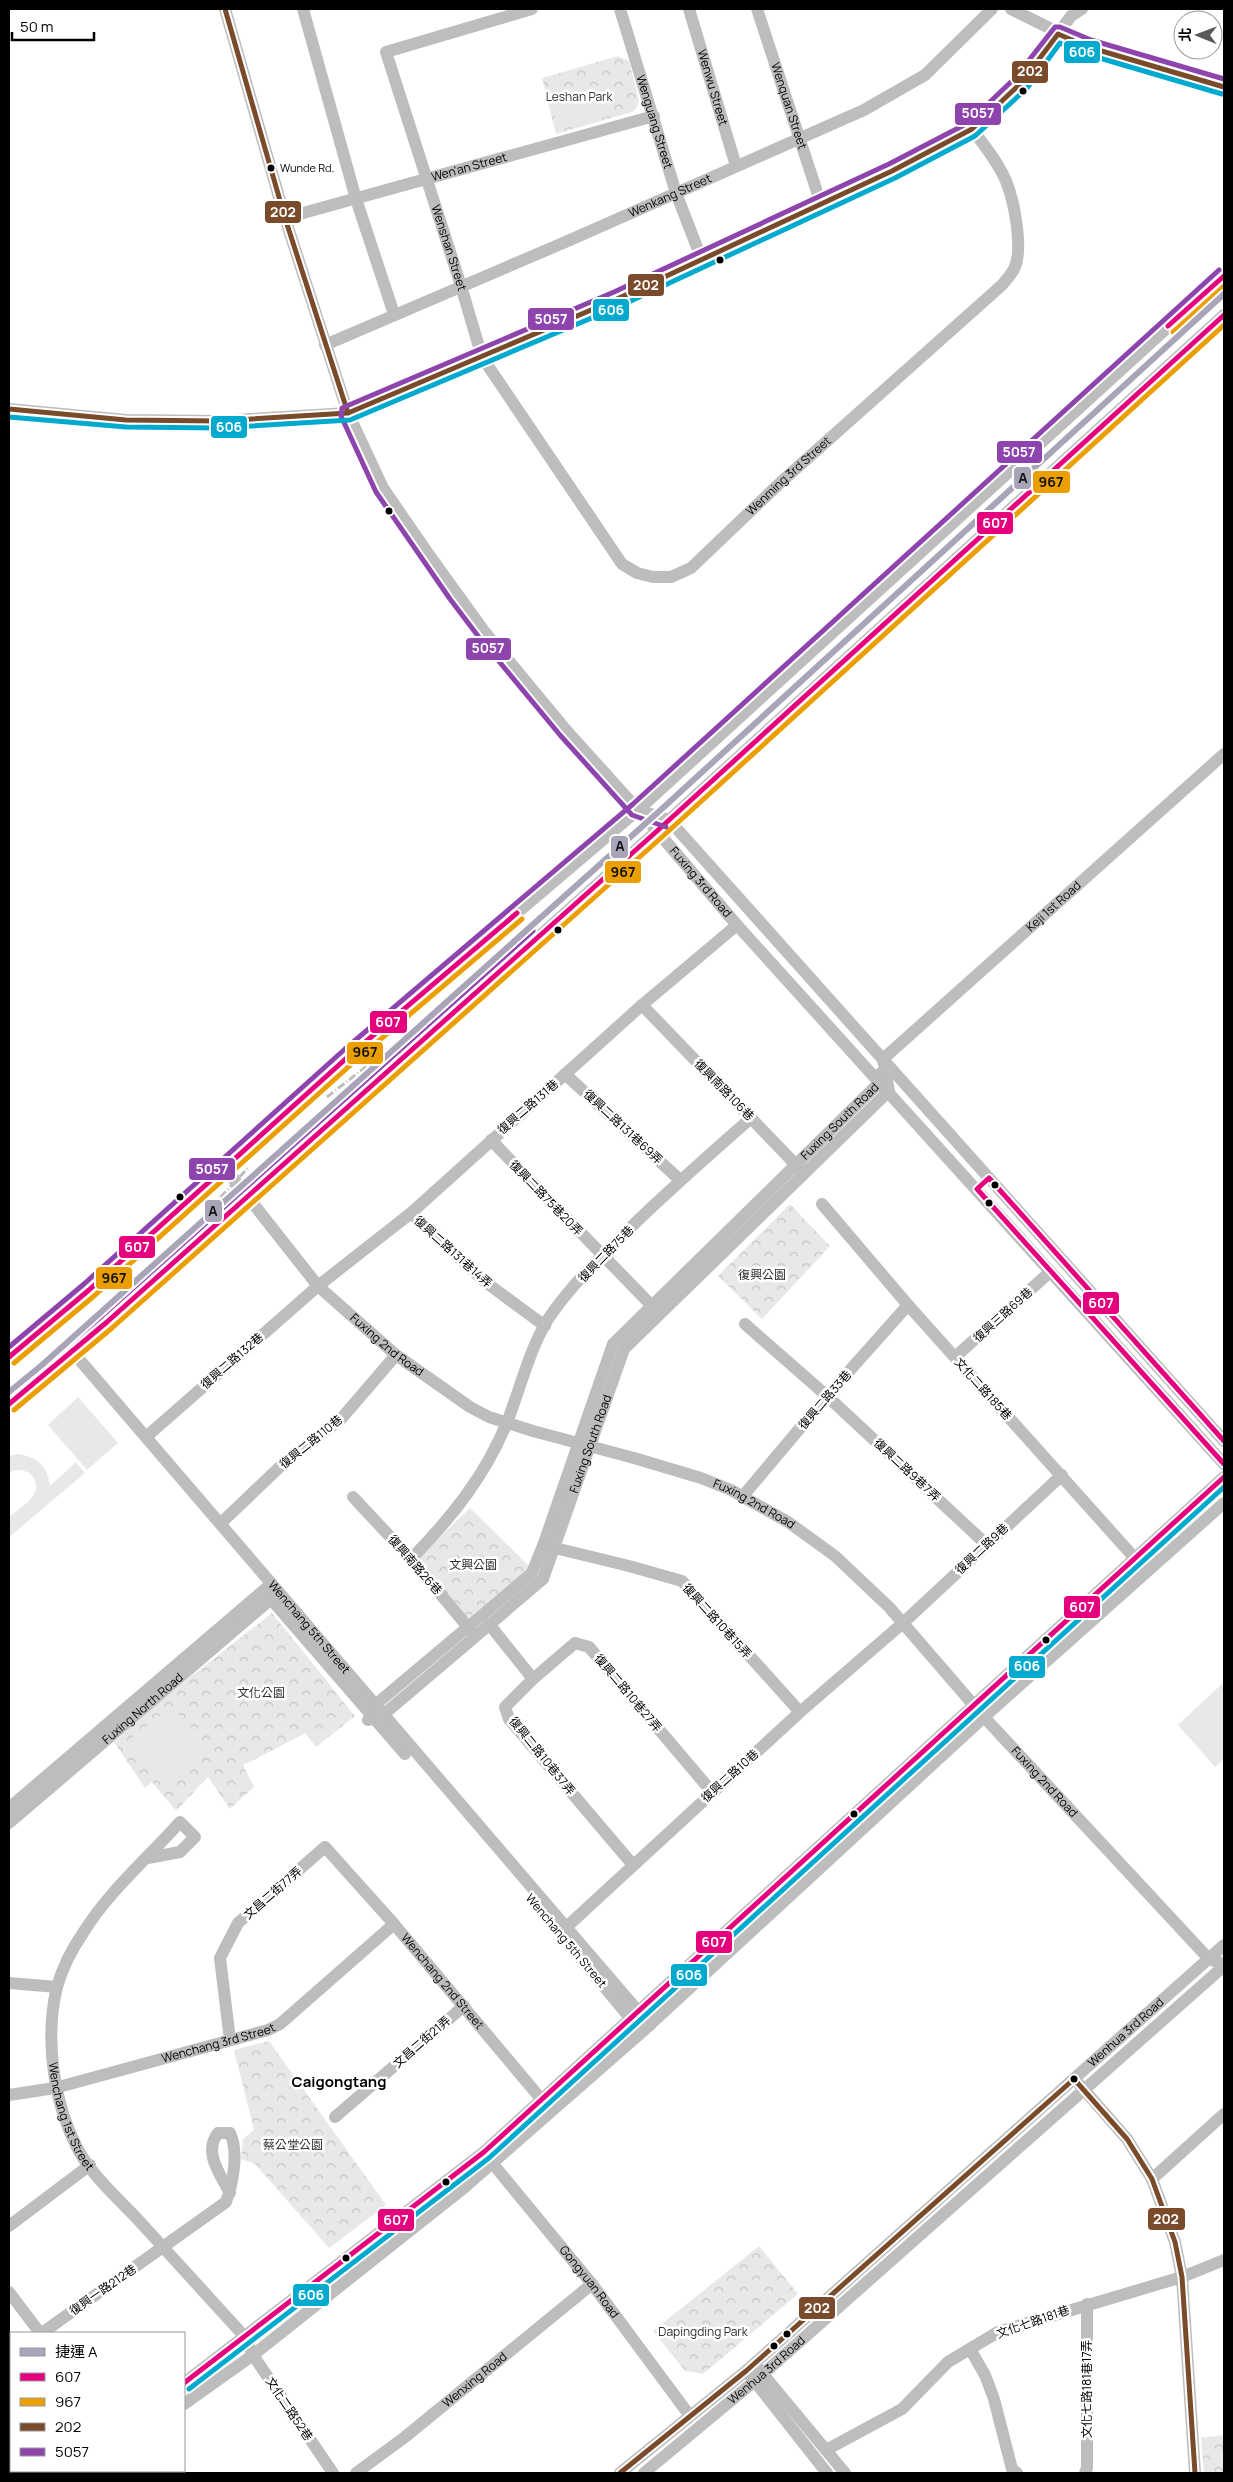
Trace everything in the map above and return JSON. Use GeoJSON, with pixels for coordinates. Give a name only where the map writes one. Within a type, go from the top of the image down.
{"type":"FeatureCollection","features":[{"type":"Feature","properties":{"kind":"street","name":"Fuxing 3rd Road"},"geometry":{"type":"LineString","coordinates":[[225,9],[285,218],[325,345],[348,412],[383,488],[456,594],[566,730],[657,831],[737,925],[1224,1464]]}},
{"type":"Feature","properties":{"kind":"street"},"geometry":{"type":"LineString","coordinates":[[303,9],[356,199],[394,314]]}},
{"type":"Feature","properties":{"kind":"street","name":"Wenshan Street"},"geometry":{"type":"LineString","coordinates":[[482,357],[386,52],[532,9]]}},
{"type":"Feature","properties":{"kind":"street","name":"Wenguang Street"},"geometry":{"type":"LineString","coordinates":[[620,9],[676,193],[702,260]]}},
{"type":"Feature","properties":{"kind":"street","name":"Wenwu Street"},"geometry":{"type":"LineString","coordinates":[[689,9],[736,166]]}},
{"type":"Feature","properties":{"kind":"street","name":"Wenquan Street"},"geometry":{"type":"LineString","coordinates":[[757,9],[798,139],[821,204]]}},
{"type":"Feature","properties":{"kind":"street","name":"Wenkang Street"},"geometry":{"type":"LineString","coordinates":[[325,345],[864,110],[925,75],[992,9]]}},
{"type":"Feature","properties":{"kind":"street"},"geometry":{"type":"LineString","coordinates":[[1011,9],[1058,34],[1088,47],[1224,87]]}},
{"type":"Feature","properties":{"kind":"street"},"geometry":{"type":"LineString","coordinates":[[9,409],[136,420],[219,421],[348,412],[482,357],[702,260],[892,171],[972,129],[1022,83],[1071,16],[1082,9]]}},
{"type":"Feature","properties":{"kind":"street","name":"Wen'an Street"},"geometry":{"type":"LineString","coordinates":[[285,218],[654,116]]}},
{"type":"Feature","properties":{"kind":"street","name":"Wenming 3rd Street"},"geometry":{"type":"LineString","coordinates":[[482,357],[622,564],[637,573],[653,577],[671,577],[691,568],[781,482],[1002,285],[1014,269],[1019,250],[1017,228],[1006,182],[993,158],[972,129]]}},
{"type":"Feature","properties":{"kind":"street"},"geometry":{"type":"LineString","coordinates":[[9,1357],[89,1290],[350,1055],[638,810],[1224,276]]}},
{"type":"Feature","properties":{"kind":"street"},"geometry":{"type":"LineString","coordinates":[[9,1404],[72,1352],[657,831],[1224,315]]}},
{"type":"Feature","properties":{"kind":"street","name":"Keji 1st Road"},"geometry":{"type":"LineString","coordinates":[[882,1058],[1224,754]]}},
{"type":"Feature","properties":{"kind":"street"},"geometry":{"type":"LineString","coordinates":[[638,810],[669,820]]}},
{"type":"Feature","properties":{"kind":"street","name":"Fuxing 3rd Road"},"geometry":{"type":"LineString","coordinates":[[669,820],[1224,1440]]}},
{"type":"Feature","properties":{"kind":"street","name":"復興二路131巷"},"geometry":{"type":"LineString","coordinates":[[318,1286],[411,1213],[565,1074],[737,925]]}},
{"type":"Feature","properties":{"kind":"street","name":"復興南路106巷"},"geometry":{"type":"LineString","coordinates":[[642,1006],[806,1174]]}},
{"type":"Feature","properties":{"kind":"street","name":"Fuxing South Road"},"geometry":{"type":"LineString","coordinates":[[374,1714],[471,1631],[532,1573],[598,1407],[624,1349],[806,1174],[885,1087],[882,1058]]}},
{"type":"Feature","properties":{"kind":"street","name":"復興二路131巷69弄"},"geometry":{"type":"LineString","coordinates":[[565,1074],[680,1180]]}},
{"type":"Feature","properties":{"kind":"street","name":"Fuxing South Road"},"geometry":{"type":"LineString","coordinates":[[598,1407],[613,1344],[796,1164],[885,1087]]}},
{"type":"Feature","properties":{"kind":"street","name":"復興二路75巷"},"geometry":{"type":"LineString","coordinates":[[411,1559],[450,1519],[473,1488],[507,1422],[552,1312],[602,1255],[680,1180],[751,1118]]}},
{"type":"Feature","properties":{"kind":"street","name":"復興二路75巷20弄"},"geometry":{"type":"LineString","coordinates":[[491,1140],[652,1306]]}},
{"type":"Feature","properties":{"kind":"street","name":"Fuxing 2nd Road"},"geometry":{"type":"LineString","coordinates":[[225,1168],[318,1286],[396,1355],[470,1407],[507,1422],[694,1476],[744,1496],[809,1535],[864,1581],[984,1717],[1209,1959]]}},
{"type":"Feature","properties":{"kind":"street"},"geometry":{"type":"LineString","coordinates":[[976,1190],[990,1178]]}},
{"type":"Feature","properties":{"kind":"street","name":"文化二路185巷"},"geometry":{"type":"LineString","coordinates":[[822,1204],[908,1305],[1146,1572]]}},
{"type":"Feature","properties":{"kind":"street","name":"復興二路131巷14弄"},"geometry":{"type":"LineString","coordinates":[[411,1213],[484,1282],[545,1326]]}},
{"type":"Feature","properties":{"kind":"street","name":"復興三路69巷"},"geometry":{"type":"LineString","coordinates":[[955,1357],[1050,1272]]}},
{"type":"Feature","properties":{"kind":"street","name":"復興二路132巷"},"geometry":{"type":"LineString","coordinates":[[146,1437],[318,1286]]}},
{"type":"Feature","properties":{"kind":"street","name":"復興二路33巷"},"geometry":{"type":"LineString","coordinates":[[744,1496],[827,1396],[908,1305]]}},
{"type":"Feature","properties":{"kind":"street","name":"復興二路9巷7弄"},"geometry":{"type":"LineString","coordinates":[[745,1324],[827,1396],[987,1545]]}},
{"type":"Feature","properties":{"kind":"street","name":"Wenchang 5th Street"},"geometry":{"type":"LineString","coordinates":[[72,1352],[221,1523],[273,1592],[374,1714],[646,2029]]}},
{"type":"Feature","properties":{"kind":"street","name":"復興二路110巷"},"geometry":{"type":"LineString","coordinates":[[221,1523],[285,1462],[341,1419],[396,1355]]}},
{"type":"Feature","properties":{"kind":"street","name":"Fuxing South Road"},"geometry":{"type":"LineString","coordinates":[[471,1631],[489,1624],[543,1579],[555,1548],[584,1445]]}},
{"type":"Feature","properties":{"kind":"street","name":"復興二路9巷"},"geometry":{"type":"LineString","coordinates":[[903,1623],[1062,1476]]}},
{"type":"Feature","properties":{"kind":"street"},"geometry":{"type":"LineString","coordinates":[[185,2403],[248,2345],[484,2152],[633,2014],[1224,1477]]}},
{"type":"Feature","properties":{"kind":"street","name":"復興南路26巷"},"geometry":{"type":"LineString","coordinates":[[354,1497],[411,1559],[471,1631]]}},
{"type":"Feature","properties":{"kind":"street"},"geometry":{"type":"LineString","coordinates":[[185,2382],[248,2345],[465,2187],[646,2029],[984,1717],[1224,1503]]}},
{"type":"Feature","properties":{"kind":"street","name":"復興二路10巷15弄"},"geometry":{"type":"LineString","coordinates":[[555,1548],[682,1581],[800,1712]]}},
{"type":"Feature","properties":{"kind":"street","name":"Fuxing North Road"},"geometry":{"type":"LineString","coordinates":[[9,1823],[41,1789],[148,1696],[273,1592]]}},
{"type":"Feature","properties":{"kind":"street","name":"復興二路10巷"},"geometry":{"type":"LineString","coordinates":[[562,1930],[800,1712],[903,1623]]}},
{"type":"Feature","properties":{"kind":"street"},"geometry":{"type":"LineString","coordinates":[[489,1624],[533,1679]]}},
{"type":"Feature","properties":{"kind":"street","name":"復興二路10巷27弄"},"geometry":{"type":"LineString","coordinates":[[533,1679],[575,1643],[589,1647],[712,1792]]}},
{"type":"Feature","properties":{"kind":"street","name":"復興二路10巷37弄"},"geometry":{"type":"LineString","coordinates":[[533,1679],[505,1707],[509,1719],[633,1865]]}},
{"type":"Feature","properties":{"kind":"street","name":"Fuxing North Road"},"geometry":{"type":"LineString","coordinates":[[9,1808],[41,1789]]}},
{"type":"Feature","properties":{"kind":"street","name":"文昌二街77弄"},"geometry":{"type":"LineString","coordinates":[[230,2040],[220,1958],[238,1923],[325,1848],[331,1854]]}},
{"type":"Feature","properties":{"kind":"street","name":"Wenchang 2nd Street"},"geometry":{"type":"LineString","coordinates":[[331,1854],[394,1924],[552,2112]]}},
{"type":"Feature","properties":{"kind":"street","name":"Wenchang 1st Street"},"geometry":{"type":"LineString","coordinates":[[148,1858],[103,1904],[83,1933],[66,1964],[57,1987],[53,2032],[55,2088],[68,2127],[81,2154],[248,2345]]}},
{"type":"Feature","properties":{"kind":"street","name":"Wenchang 3rd Street"},"geometry":{"type":"LineString","coordinates":[[9,2095],[55,2088],[268,2030],[280,2024],[394,1924]]}},
{"type":"Feature","properties":{"kind":"street","name":"Wenhua 3rd Road"},"geometry":{"type":"LineString","coordinates":[[620,2473],[750,2367],[1224,1945]]}},
{"type":"Feature","properties":{"kind":"street"},"geometry":{"type":"LineString","coordinates":[[1209,1959],[1224,1965]]}},
{"type":"Feature","properties":{"kind":"street","name":"Wenhua 3rd Road"},"geometry":{"type":"LineString","coordinates":[[644,2473],[759,2377],[1224,1965]]}},
{"type":"Feature","properties":{"kind":"street"},"geometry":{"type":"LineString","coordinates":[[9,1983],[57,1987]]}},
{"type":"Feature","properties":{"kind":"street","name":"文昌二街21弄"},"geometry":{"type":"LineString","coordinates":[[335,2117],[464,2006]]}},
{"type":"Feature","properties":{"kind":"street"},"geometry":{"type":"LineString","coordinates":[[1074,2079],[1127,2139],[1152,2179],[1175,2242],[1182,2277],[1195,2473]]}},
{"type":"Feature","properties":{"kind":"street"},"geometry":{"type":"LineString","coordinates":[[1152,2179],[1224,2114]]}},
{"type":"Feature","properties":{"kind":"street","name":"Gongyuan Road"},"geometry":{"type":"LineString","coordinates":[[484,2152],[592,2284],[690,2416]]}},
{"type":"Feature","properties":{"kind":"street"},"geometry":{"type":"LineString","coordinates":[[9,2226],[90,2165]]}},
{"type":"Feature","properties":{"kind":"street","name":"復興一路212巷"},"geometry":{"type":"LineString","coordinates":[[42,2332],[226,2202],[230,2193]]}},
{"type":"Feature","properties":{"kind":"street","name":"文化七路181巷"},"geometry":{"type":"LineString","coordinates":[[826,2450],[902,2409],[948,2362],[998,2332],[1182,2277],[1224,2260]]}},
{"type":"Feature","properties":{"kind":"street","name":"Wenxing Road"},"geometry":{"type":"LineString","coordinates":[[356,2473],[405,2437],[592,2284]]}},
{"type":"Feature","properties":{"kind":"street"},"geometry":{"type":"LineString","coordinates":[[9,2292],[40,2332]]}},
{"type":"Feature","properties":{"kind":"street","name":"文化七路181巷17弄"},"geometry":{"type":"LineString","coordinates":[[1085,2473],[1087,2468],[1087,2304]]}},
{"type":"Feature","properties":{"kind":"street","name":"文化二路52巷"},"geometry":{"type":"LineString","coordinates":[[248,2345],[333,2473]]}},
{"type":"Feature","properties":{"kind":"street"},"geometry":{"type":"LineString","coordinates":[[970,2349],[985,2375],[994,2399],[1012,2469],[1016,2473]]}},
{"type":"Feature","properties":{"kind":"street"},"geometry":{"type":"LineString","coordinates":[[750,2367],[845,2473]]}},
{"type":"Feature","properties":{"kind":"street"},"geometry":{"type":"LineString","coordinates":[[759,2377],[827,2473]]}},
{"type":"Feature","properties":{"kind":"green space","name":"Leshan Park"},"geometry":{"type":"Polygon","coordinates":[[[618,56],[629,61],[639,100],[637,107],[632,112],[556,134],[542,78],[618,56]]]}},
{"type":"Feature","properties":{"kind":"green space"},"geometry":{"type":"Polygon","coordinates":[[[600,85],[608,116],[559,130],[551,100],[600,85]]]}},
{"type":"Feature","properties":{"kind":"green space","name":"復興公園"},"geometry":{"type":"Polygon","coordinates":[[[790,1204],[830,1246],[762,1319],[718,1276],[790,1204]]]}},
{"type":"Feature","properties":{"kind":"green space"},"geometry":{"type":"Polygon","coordinates":[[[78,1397],[118,1443],[87,1470],[48,1425],[78,1397]]]}},
{"type":"Feature","properties":{"kind":"green space"},"geometry":{"type":"Polygon","coordinates":[[[18,1454],[31,1457],[44,1468],[50,1486],[76,1462],[85,1473],[9,1537],[9,1517],[30,1499],[35,1492],[36,1486],[33,1477],[25,1471],[19,1470],[9,1473],[9,1456],[18,1454]]]}},
{"type":"Feature","properties":{"kind":"green space","name":"文興公園"},"geometry":{"type":"Polygon","coordinates":[[[470,1508],[530,1567],[466,1620],[417,1559],[470,1508]]]}},
{"type":"Feature","properties":{"kind":"green space","name":"文化公園"},"geometry":{"type":"Polygon","coordinates":[[[272,1613],[355,1716],[316,1747],[306,1733],[243,1765],[254,1787],[230,1809],[208,1777],[176,1811],[152,1782],[145,1788],[114,1742],[165,1697],[272,1613]]]}},
{"type":"Feature","properties":{"kind":"green space"},"geometry":{"type":"Polygon","coordinates":[[[1224,1682],[1224,1759],[1215,1767],[1178,1725],[1224,1682]]]}},
{"type":"Feature","properties":{"kind":"green space"},"geometry":{"type":"Polygon","coordinates":[[[171,1707],[209,1747],[162,1785],[125,1743],[171,1707]]]}},
{"type":"Feature","properties":{"kind":"green space","name":"蔡公堂公園"},"geometry":{"type":"Polygon","coordinates":[[[269,2041],[386,2205],[329,2248],[255,2164],[241,2159],[243,2139],[254,2130],[234,2050],[269,2041]]]}},
{"type":"Feature","properties":{"kind":"green space","name":"Dapingding Park"},"geometry":{"type":"Polygon","coordinates":[[[759,2246],[798,2294],[703,2374],[685,2371],[653,2331],[759,2246]]]}},
{"type":"Feature","properties":{"kind":"green space"},"geometry":{"type":"Polygon","coordinates":[[[1224,2435],[1224,2473],[1204,2473],[1201,2438],[1224,2435]]]}},
{"type":"Feature","properties":{"kind":"railway"},"geometry":{"type":"LineString","coordinates":[[327,1097],[421,1024]]}},
{"type":"Feature","properties":{"kind":"railway"},"geometry":{"type":"LineString","coordinates":[[182,1238],[248,1168]]}},
{"type":"Feature","properties":{"kind":"metro line","name":"A"},"geometry":{"type":"LineString","coordinates":[[9,1392],[42,1365],[665,806],[1224,294]]}},
{"type":"Feature","properties":{"kind":"transit line","name":"202"},"geometry":{"type":"LineString","coordinates":[[225,9],[285,218],[348,413]]}},
{"type":"Feature","properties":{"kind":"transit line","name":"5057"},"geometry":{"type":"LineString","coordinates":[[666,827],[632,815],[560,735],[478,636],[376,492],[341,416],[342,408],[614,292],[889,164],[968,123],[1015,78],[1055,27],[1060,27],[1091,40],[1224,79]]}},
{"type":"Feature","properties":{"kind":"transit line","name":"202"},"geometry":{"type":"LineString","coordinates":[[9,409],[126,420],[219,421],[348,413],[617,299],[892,171],[972,129],[1021,83],[1058,34],[1088,47],[1224,87]]}},
{"type":"Feature","properties":{"kind":"transit line","name":"606"},"geometry":{"type":"LineString","coordinates":[[9,417],[126,427],[219,428],[350,420],[620,306],[895,178],[975,136],[1027,88],[1060,43],[1086,54],[1222,94]]}},
{"type":"Feature","properties":{"kind":"transit line","name":"5057"},"geometry":{"type":"LineString","coordinates":[[9,1347],[84,1284],[345,1049],[633,804],[1219,270]]}},
{"type":"Feature","properties":{"kind":"transit line","name":"607"},"geometry":{"type":"LineString","coordinates":[[1168,326],[1224,276]]}},
{"type":"Feature","properties":{"kind":"transit line","name":"967"},"geometry":{"type":"LineString","coordinates":[[1173,332],[1224,286]]}},
{"type":"Feature","properties":{"kind":"transit line","name":"607"},"geometry":{"type":"LineString","coordinates":[[9,1404],[107,1322],[657,831],[1224,315]]}},
{"type":"Feature","properties":{"kind":"transit line","name":"967"},"geometry":{"type":"LineString","coordinates":[[14,1410],[112,1328],[662,837],[1224,325]]}},
{"type":"Feature","properties":{"kind":"transit line","name":"607"},"geometry":{"type":"LineString","coordinates":[[9,1357],[89,1290],[350,1055],[517,913]]}},
{"type":"Feature","properties":{"kind":"transit line","name":"967"},"geometry":{"type":"LineString","coordinates":[[14,1363],[94,1296],[355,1061],[522,919]]}},
{"type":"Feature","properties":{"kind":"transit line","name":"5057"},"geometry":{"type":"LineString","coordinates":[[9,1394],[102,1316],[533,931]]}},
{"type":"Feature","properties":{"kind":"transit line","name":"607"},"geometry":{"type":"LineString","coordinates":[[1224,1441],[989,1178],[977,1189],[1224,1464]]}},
{"type":"Feature","properties":{"kind":"transit line","name":"607"},"geometry":{"type":"LineString","coordinates":[[185,2382],[484,2152],[1224,1477]]}},
{"type":"Feature","properties":{"kind":"transit line","name":"606"},"geometry":{"type":"LineString","coordinates":[[189,2389],[489,2158],[1224,1487]]}},
{"type":"Feature","properties":{"kind":"transit line","name":"202"},"geometry":{"type":"LineString","coordinates":[[620,2473],[746,2371],[1074,2079],[1127,2139],[1152,2179],[1175,2242],[1182,2277],[1195,2473]]}},
{"type":"Feature","properties":{"kind":"place","name":"Wunde Rd."},"geometry":{"type":"Point","coordinates":[271,168]}},
{"type":"Feature","properties":{"kind":"district","name":"Caigongtang"},"geometry":{"type":"Point","coordinates":[339,2082]}}]}
